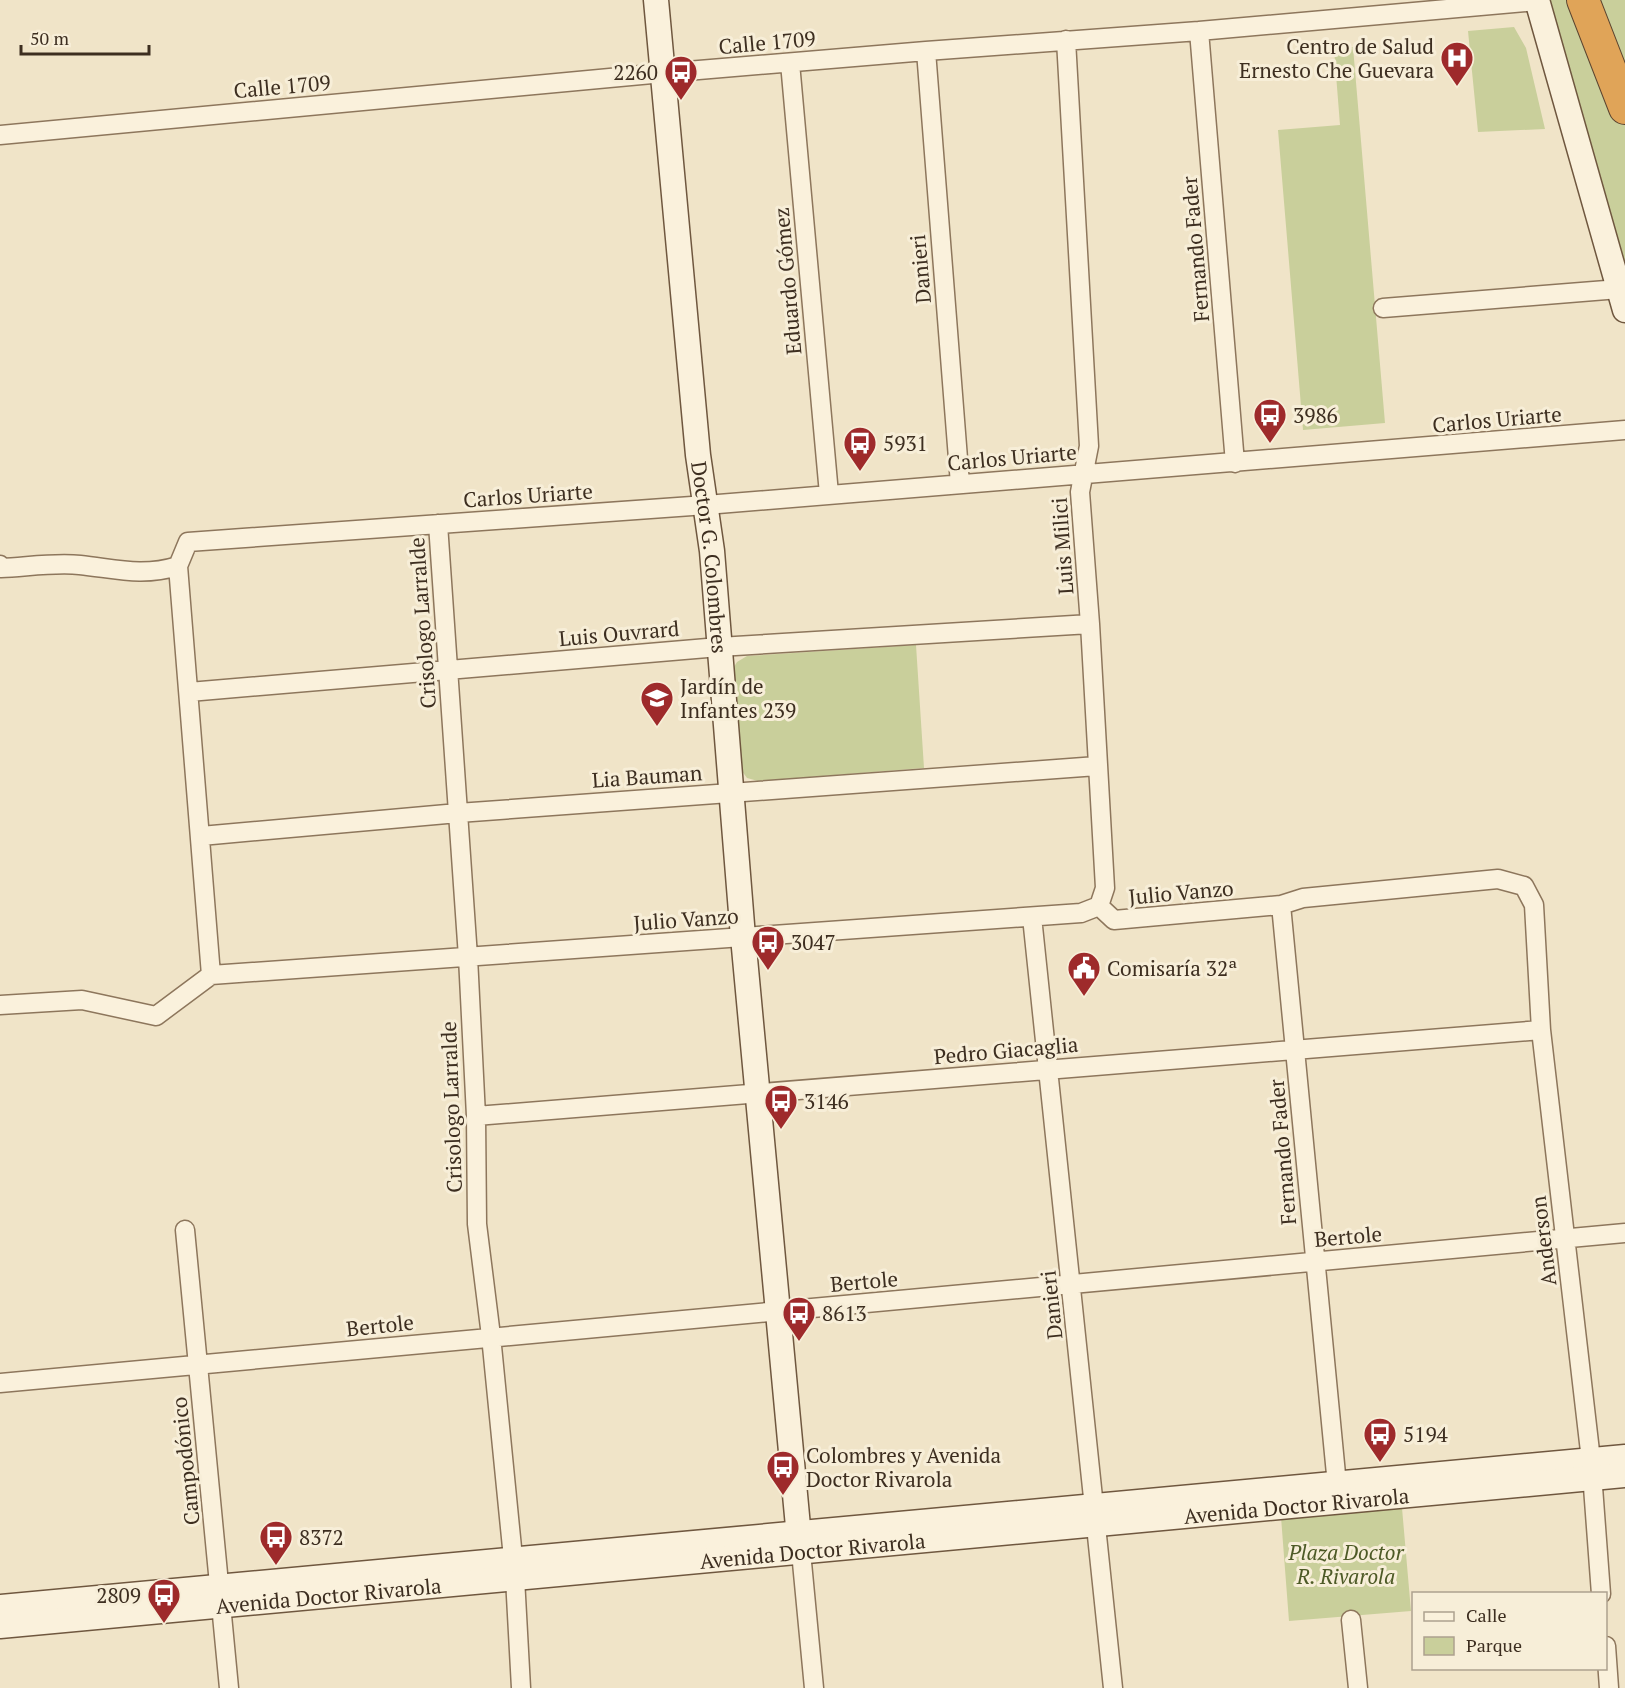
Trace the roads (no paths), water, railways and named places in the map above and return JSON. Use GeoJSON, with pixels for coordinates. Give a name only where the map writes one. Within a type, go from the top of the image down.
{"type":"FeatureCollection","features":[{"type":"Feature","properties":{"kind":"highway"},"geometry":{"type":"LineString","coordinates":[[1583,0],[1625,108]]}},
{"type":"Feature","properties":{"kind":"main road","name":"Doctor G. Colombres"},"geometry":{"type":"LineString","coordinates":[[656,0],[698,455],[706,505],[743,937],[800,1542]]}},
{"type":"Feature","properties":{"kind":"main road"},"geometry":{"type":"LineString","coordinates":[[1537,1],[1622,300]]}},
{"type":"Feature","properties":{"kind":"main road","name":"Avenida Doctor Rivarola"},"geometry":{"type":"LineString","coordinates":[[0,1626],[220,1596],[1592,1469],[1625,1457]]}},
{"type":"Feature","properties":{"kind":"main road","name":"Avenida Doctor Rivarola"},"geometry":{"type":"LineString","coordinates":[[1592,1469],[1625,1475]]}},
{"type":"Feature","properties":{"kind":"main road","name":"Avenida Doctor Rivarola"},"geometry":{"type":"LineString","coordinates":[[0,1606],[220,1596]]}},
{"type":"Feature","properties":{"kind":"street","name":"Calle 1709"},"geometry":{"type":"LineString","coordinates":[[0,135],[926,51],[1199,31],[1537,1]]}},
{"type":"Feature","properties":{"kind":"street","name":"Fernando Fader"},"geometry":{"type":"LineString","coordinates":[[1199,31],[1235,463]]}},
{"type":"Feature","properties":{"kind":"street","name":"Luis Milici"},"geometry":{"type":"LineString","coordinates":[[1066,40],[1089,447],[1080,492],[1105,888],[1099,906]]}},
{"type":"Feature","properties":{"kind":"street","name":"Danieri"},"geometry":{"type":"LineString","coordinates":[[926,51],[960,484]]}},
{"type":"Feature","properties":{"kind":"street","name":"Eduardo Gómez"},"geometry":{"type":"LineString","coordinates":[[790,63],[829,494]]}},
{"type":"Feature","properties":{"kind":"street"},"geometry":{"type":"LineString","coordinates":[[1383,308],[1622,300]]}},
{"type":"Feature","properties":{"kind":"street","name":"Carlos Uriarte"},"geometry":{"type":"LineString","coordinates":[[178,566],[188,542],[706,505],[1625,430]]}},
{"type":"Feature","properties":{"kind":"street","name":"Crisologo Larralde"},"geometry":{"type":"LineString","coordinates":[[438,524],[468,957],[476,1116],[477,1224],[491,1336],[514,1569],[521,1688]]}},
{"type":"Feature","properties":{"kind":"street"},"geometry":{"type":"LineString","coordinates":[[0,565],[1,568],[78,564],[115,571],[157,572],[178,566],[211,975],[156,1016],[82,1000],[0,1005]]}},
{"type":"Feature","properties":{"kind":"street","name":"Luis Ouvrard"},"geometry":{"type":"LineString","coordinates":[[189,692],[719,647],[1090,624]]}},
{"type":"Feature","properties":{"kind":"street","name":"Lia Bauman"},"geometry":{"type":"LineString","coordinates":[[201,836],[458,813],[1097,766]]}},
{"type":"Feature","properties":{"kind":"street","name":"Julio Vanzo"},"geometry":{"type":"LineString","coordinates":[[211,975],[1081,913],[1099,906],[1114,920],[1281,905],[1303,898],[1498,879],[1524,886]]}},
{"type":"Feature","properties":{"kind":"street","name":"Anderson"},"geometry":{"type":"LineString","coordinates":[[1524,886],[1534,905],[1541,1030],[1592,1469],[1601,1592]]}},
{"type":"Feature","properties":{"kind":"street","name":"Fernando Fader"},"geometry":{"type":"LineString","coordinates":[[1281,905],[1338,1492]]}},
{"type":"Feature","properties":{"kind":"street","name":"Danieri"},"geometry":{"type":"LineString","coordinates":[[1032,916],[1113,1688]]}},
{"type":"Feature","properties":{"kind":"street","name":"Pedro Giacaglia"},"geometry":{"type":"LineString","coordinates":[[476,1116],[1541,1030]]}},
{"type":"Feature","properties":{"kind":"street","name":"Campodónico"},"geometry":{"type":"LineString","coordinates":[[185,1230],[229,1688]]}},
{"type":"Feature","properties":{"kind":"street","name":"Bertole"},"geometry":{"type":"LineString","coordinates":[[0,1383],[1625,1233]]}},
{"type":"Feature","properties":{"kind":"street","name":"Doctor G. Colombres"},"geometry":{"type":"LineString","coordinates":[[800,1542],[814,1688]]}},
{"type":"Feature","properties":{"kind":"street"},"geometry":{"type":"LineString","coordinates":[[1351,1620],[1358,1688]]}},
{"type":"Feature","properties":{"kind":"street"},"geometry":{"type":"LineString","coordinates":[[1607,1667],[1609,1688]]}},
{"type":"Feature","properties":{"kind":"place","name":"Centro de Salud Ernesto Che Guevara"},"geometry":{"type":"Point","coordinates":[1457,87]}},
{"type":"Feature","properties":{"kind":"place","name":"2260"},"geometry":{"type":"Point","coordinates":[681,101]}},
{"type":"Feature","properties":{"kind":"place","name":"3986"},"geometry":{"type":"Point","coordinates":[1270,444]}},
{"type":"Feature","properties":{"kind":"place","name":"5931"},"geometry":{"type":"Point","coordinates":[860,472]}},
{"type":"Feature","properties":{"kind":"place","name":"Jardín de Infantes 239"},"geometry":{"type":"Point","coordinates":[657,727]}},
{"type":"Feature","properties":{"kind":"place","name":"3047"},"geometry":{"type":"Point","coordinates":[768,971]}},
{"type":"Feature","properties":{"kind":"place","name":"Comisaría 32ª"},"geometry":{"type":"Point","coordinates":[1084,997]}},
{"type":"Feature","properties":{"kind":"place","name":"3146"},"geometry":{"type":"Point","coordinates":[781,1130]}},
{"type":"Feature","properties":{"kind":"place","name":"8613"},"geometry":{"type":"Point","coordinates":[799,1342]}},
{"type":"Feature","properties":{"kind":"place","name":"5194"},"geometry":{"type":"Point","coordinates":[1380,1463]}},
{"type":"Feature","properties":{"kind":"place","name":"Colombres y Avenida Doctor Rivarola"},"geometry":{"type":"Point","coordinates":[783,1496]}},
{"type":"Feature","properties":{"kind":"place","name":"8372"},"geometry":{"type":"Point","coordinates":[276,1566]}},
{"type":"Feature","properties":{"kind":"place","name":"2809"},"geometry":{"type":"Point","coordinates":[164,1624]}},
{"type":"Feature","properties":{"kind":"park label","name":"Plaza Doctor R. Rivarola"},"geometry":{"type":"Point","coordinates":[1346,1564]}}]}
